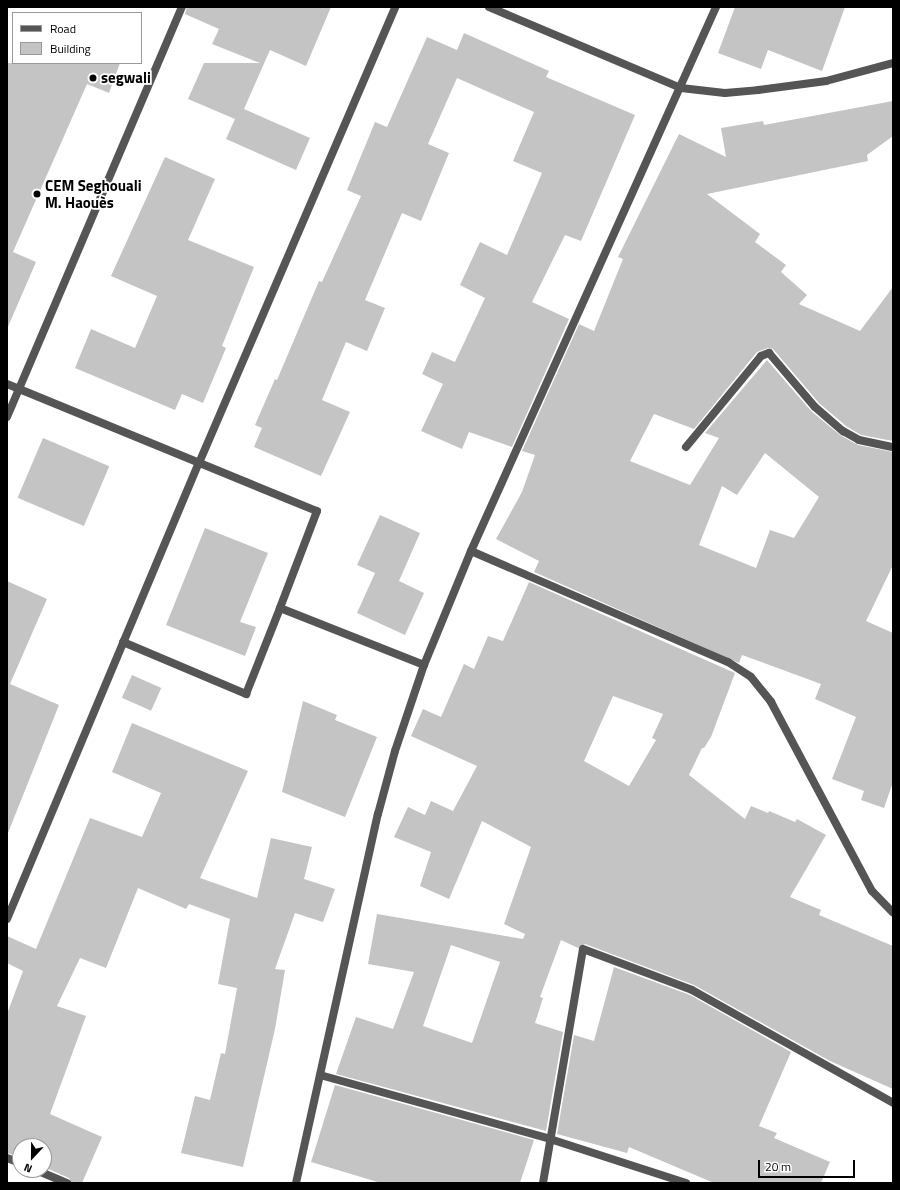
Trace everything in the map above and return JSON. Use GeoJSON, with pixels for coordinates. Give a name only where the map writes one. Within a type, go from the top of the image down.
{"type":"FeatureCollection","features":[{"type":"Feature","properties":{"kind":"street"},"geometry":{"type":"LineString","coordinates":[[7,417],[182,7]]}},
{"type":"Feature","properties":{"kind":"street"},"geometry":{"type":"LineString","coordinates":[[7,919],[199,463],[395,7]]}},
{"type":"Feature","properties":{"kind":"street"},"geometry":{"type":"LineString","coordinates":[[489,7],[681,88],[725,93],[758,90],[826,81],[893,63]]}},
{"type":"Feature","properties":{"kind":"street"},"geometry":{"type":"LineString","coordinates":[[296,1183],[378,814],[395,751],[424,665],[470,551],[681,88],[716,7]]}},
{"type":"Feature","properties":{"kind":"street"},"geometry":{"type":"LineString","coordinates":[[686,448],[760,356],[769,353],[828,420],[859,440],[893,447]]}},
{"type":"Feature","properties":{"kind":"street"},"geometry":{"type":"LineString","coordinates":[[7,384],[317,511],[246,694],[124,642]]}},
{"type":"Feature","properties":{"kind":"street"},"geometry":{"type":"LineString","coordinates":[[470,551],[728,662],[751,677],[771,702],[872,891],[893,913]]}},
{"type":"Feature","properties":{"kind":"street"},"geometry":{"type":"LineString","coordinates":[[280,608],[424,665]]}},
{"type":"Feature","properties":{"kind":"street"},"geometry":{"type":"LineString","coordinates":[[543,1183],[582,949],[692,990],[893,1103]]}},
{"type":"Feature","properties":{"kind":"street"},"geometry":{"type":"LineString","coordinates":[[320,1075],[550,1139],[686,1183]]}},
{"type":"Feature","properties":{"kind":"street"},"geometry":{"type":"LineString","coordinates":[[52,1177],[66,1183]]}},
{"type":"Feature","properties":{"kind":"building"},"geometry":{"type":"Polygon","coordinates":[[[187,7],[331,7],[306,66],[270,50],[244,109],[310,138],[296,170],[226,139],[235,119],[188,99],[204,63],[260,63],[212,44],[219,29],[185,14],[187,7]]]}},
{"type":"Feature","properties":{"kind":"building"},"geometry":{"type":"Polygon","coordinates":[[[735,7],[845,7],[822,71],[768,50],[761,69],[718,53],[735,7]]]}},
{"type":"Feature","properties":{"kind":"building"},"geometry":{"type":"Polygon","coordinates":[[[464,33],[549,71],[546,77],[635,115],[581,241],[565,235],[532,302],[569,319],[512,447],[469,432],[462,449],[421,431],[443,384],[422,374],[432,352],[455,362],[485,298],[460,285],[480,242],[507,255],[542,173],[513,161],[534,112],[457,78],[428,144],[449,153],[421,221],[402,213],[365,300],[385,308],[367,351],[346,342],[322,400],[350,412],[321,476],[254,447],[262,428],[255,425],[275,379],[277,380],[319,281],[322,282],[361,196],[347,190],[375,122],[387,127],[427,37],[457,50],[464,33]]]}},
{"type":"Feature","properties":{"kind":"building","name":"CEM Seghouali M. Haouès"},"geometry":{"type":"Polygon","coordinates":[[[7,63],[120,64],[109,93],[87,84],[13,252],[36,262],[7,329],[7,63]]]}},
{"type":"Feature","properties":{"kind":"building"},"geometry":{"type":"Polygon","coordinates":[[[893,101],[893,136],[867,155],[868,161],[707,194],[760,234],[755,242],[786,265],[781,272],[807,295],[799,304],[860,331],[893,287],[893,441],[861,435],[846,426],[819,403],[773,349],[768,348],[757,352],[694,429],[654,414],[630,461],[690,485],[719,438],[705,433],[767,360],[811,411],[840,435],[858,445],[893,452],[893,565],[866,621],[893,633],[893,782],[884,808],[861,800],[864,791],[832,779],[856,717],[815,699],[821,684],[742,655],[739,663],[534,572],[539,561],[496,539],[522,492],[535,455],[522,451],[579,324],[594,331],[623,259],[618,257],[679,134],[726,157],[721,128],[763,121],[764,125],[893,101]],[[765,453],[737,495],[722,486],[699,545],[756,568],[770,530],[794,538],[819,497],[765,453]]]}},
{"type":"Feature","properties":{"kind":"building"},"geometry":{"type":"Polygon","coordinates":[[[165,157],[215,179],[188,240],[254,267],[222,346],[226,348],[203,403],[182,394],[175,410],[75,368],[91,329],[135,348],[157,296],[111,276],[165,157]]]}},
{"type":"Feature","properties":{"kind":"building"},"geometry":{"type":"Polygon","coordinates":[[[43,438],[109,466],[84,526],[18,498],[43,438]]]}},
{"type":"Feature","properties":{"kind":"building"},"geometry":{"type":"Polygon","coordinates":[[[380,515],[420,533],[399,581],[424,593],[405,635],[357,613],[375,573],[357,565],[380,515]]]}},
{"type":"Feature","properties":{"kind":"building"},"geometry":{"type":"Polygon","coordinates":[[[205,528],[268,553],[240,622],[256,627],[245,656],[166,625],[205,528]]]}},
{"type":"Feature","properties":{"kind":"building"},"geometry":{"type":"Polygon","coordinates":[[[7,581],[47,599],[10,684],[59,705],[8,833],[7,581]]]}},
{"type":"Feature","properties":{"kind":"building"},"geometry":{"type":"Polygon","coordinates":[[[529,582],[735,673],[711,737],[704,748],[702,748],[689,775],[745,819],[751,806],[768,813],[769,811],[795,822],[797,819],[826,835],[790,897],[821,910],[819,915],[893,946],[893,1089],[830,1061],[694,985],[585,944],[578,948],[561,940],[540,997],[543,998],[535,1023],[563,1032],[546,1131],[336,1074],[356,1017],[393,1029],[414,972],[368,964],[377,914],[523,939],[525,934],[504,924],[531,847],[482,821],[449,899],[420,886],[431,852],[394,837],[408,807],[425,815],[431,801],[453,811],[477,766],[411,736],[423,709],[441,717],[464,664],[474,669],[488,636],[503,641],[529,582]],[[613,696],[584,761],[629,786],[656,740],[652,738],[663,714],[613,696]],[[451,945],[423,1026],[472,1043],[500,962],[451,945]]]}},
{"type":"Feature","properties":{"kind":"building"},"geometry":{"type":"Polygon","coordinates":[[[132,675],[161,688],[151,711],[122,698],[132,675]]]}},
{"type":"Feature","properties":{"kind":"building"},"geometry":{"type":"Polygon","coordinates":[[[303,701],[337,715],[335,720],[377,737],[345,817],[282,792],[303,701]]]}},
{"type":"Feature","properties":{"kind":"building"},"geometry":{"type":"Polygon","coordinates":[[[132,723],[248,771],[200,878],[257,898],[271,838],[312,847],[304,879],[335,889],[323,922],[295,913],[275,969],[285,970],[275,1029],[243,1167],[181,1153],[195,1096],[210,1100],[221,1053],[225,1054],[237,988],[218,984],[230,919],[189,904],[186,909],[138,888],[106,968],[80,958],[57,1006],[86,1016],[50,1114],[102,1137],[82,1183],[72,1183],[69,1178],[52,1171],[52,1138],[12,1138],[12,1155],[7,1153],[7,1014],[23,971],[7,963],[7,936],[36,949],[90,818],[142,837],[161,793],[112,772],[132,723]]]}},
{"type":"Feature","properties":{"kind":"building"},"geometry":{"type":"Polygon","coordinates":[[[614,967],[690,995],[791,1052],[759,1126],[777,1133],[774,1138],[830,1162],[821,1183],[714,1183],[629,1147],[627,1153],[557,1134],[574,1035],[594,1041],[614,967]]]}},
{"type":"Feature","properties":{"kind":"building"},"geometry":{"type":"Polygon","coordinates":[[[335,1085],[534,1140],[520,1183],[381,1183],[311,1162],[335,1085]]]}},
{"type":"Feature","properties":{"kind":"place","name":"segwali"},"geometry":{"type":"Point","coordinates":[93,78]}},
{"type":"Feature","properties":{"kind":"place","name":"CEM Seghouali M. Haouès"},"geometry":{"type":"Point","coordinates":[37,194]}}]}
